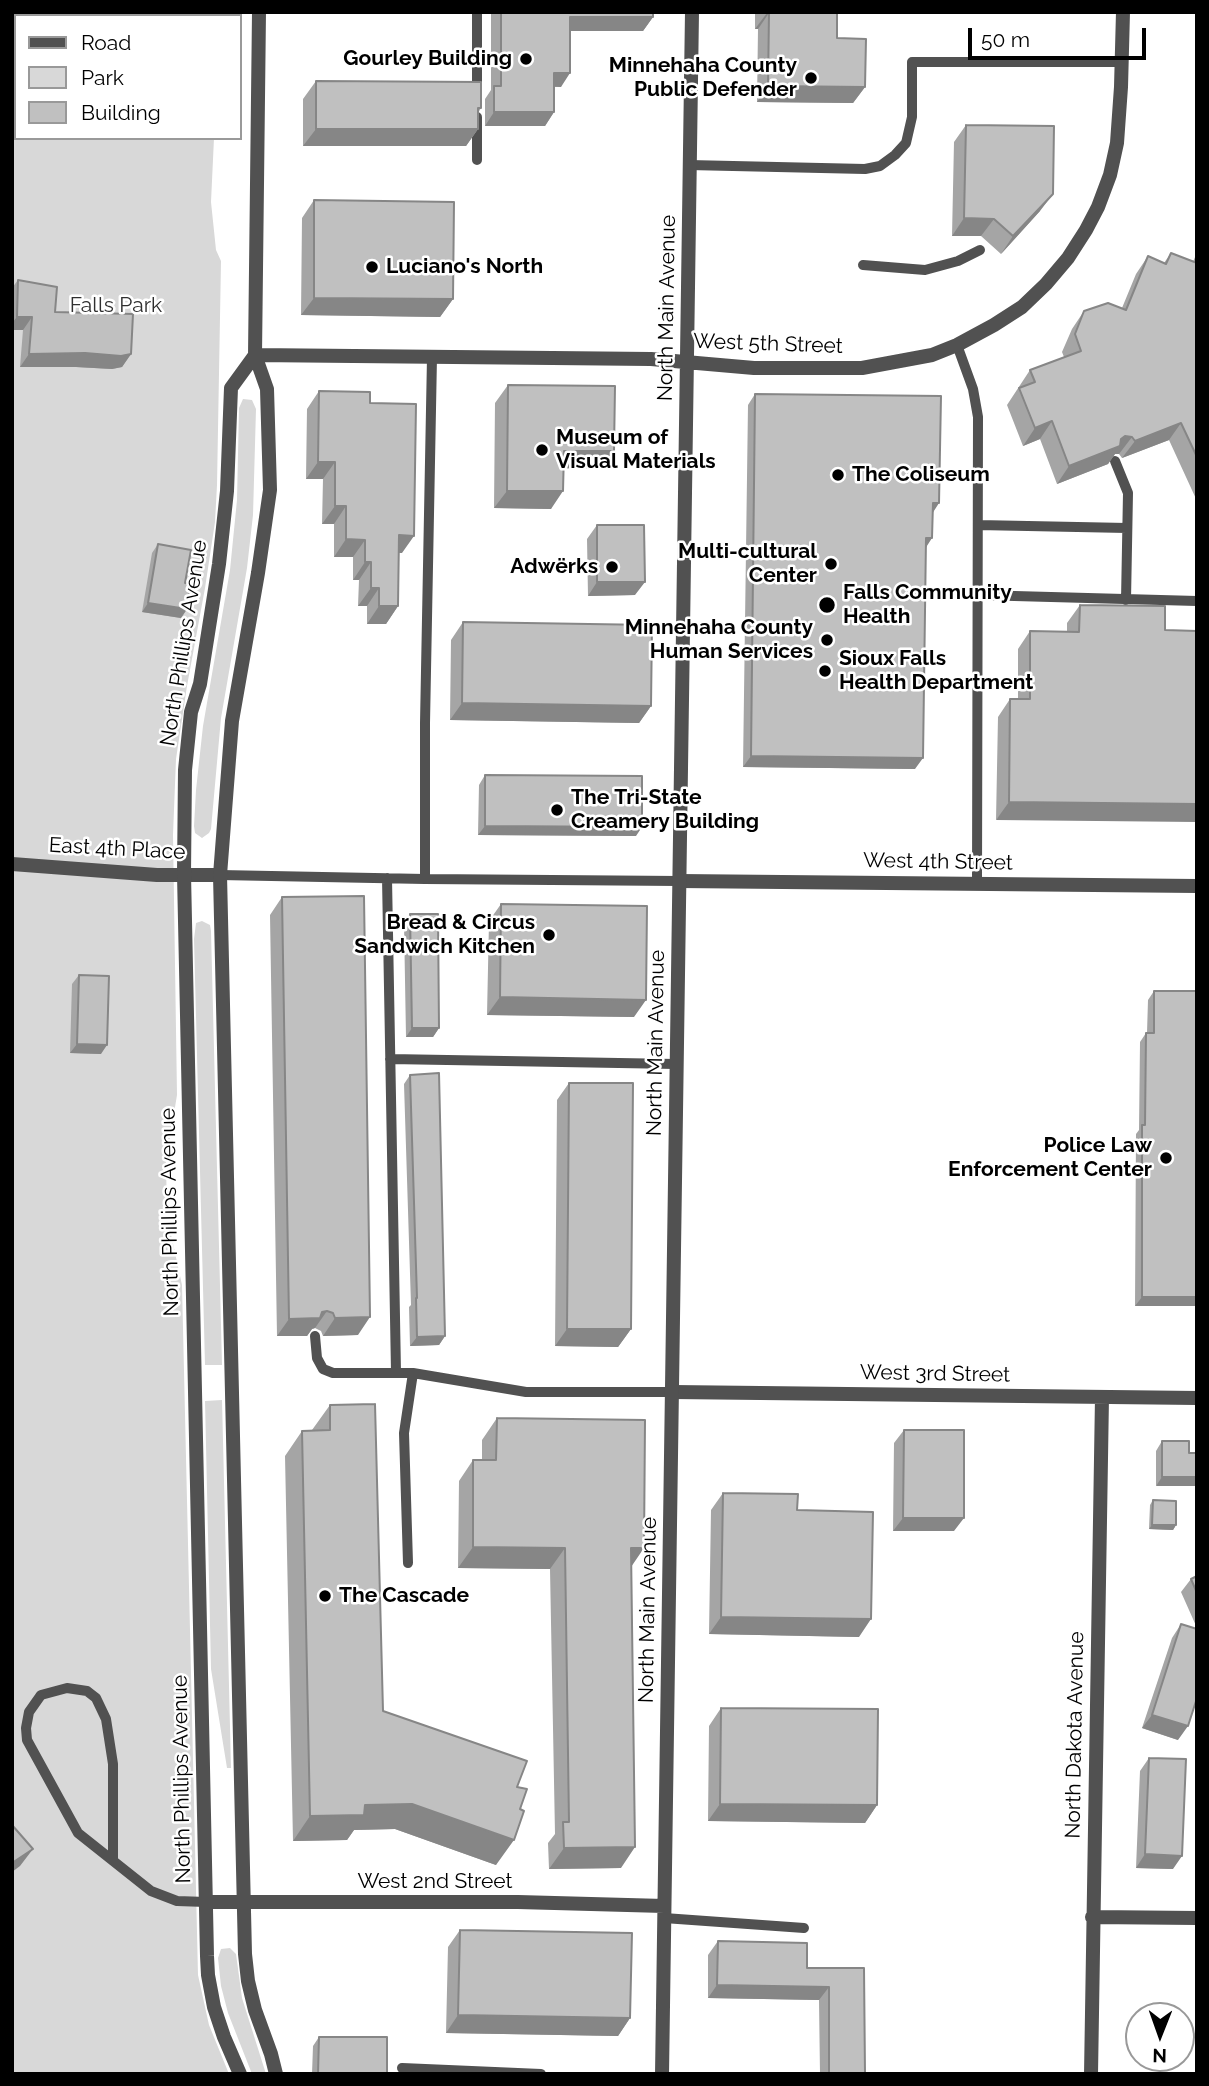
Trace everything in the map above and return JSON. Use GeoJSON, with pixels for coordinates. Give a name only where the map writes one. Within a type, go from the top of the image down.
{"type":"FeatureCollection","features":[{"type":"Feature","properties":{"kind":"street"},"geometry":{"type":"LineString","coordinates":[[259,12],[255,355],[267,389],[270,490],[232,721],[220,875],[245,1954],[255,2010],[276,2074]]}},
{"type":"Feature","properties":{"kind":"street","name":"North Main Avenue"},"geometry":{"type":"LineString","coordinates":[[662,2074],[692,12]]}},
{"type":"Feature","properties":{"kind":"street"},"geometry":{"type":"LineString","coordinates":[[1122,62],[1123,12]]}},
{"type":"Feature","properties":{"kind":"street","name":"West 5th Street"},"geometry":{"type":"LineString","coordinates":[[255,355],[651,359],[754,368],[862,368],[932,355],[995,326],[1046,284],[1068,258],[1098,207],[1110,176],[1117,143],[1122,62]]}},
{"type":"Feature","properties":{"kind":"street","name":"North Phillips Avenue"},"geometry":{"type":"LineString","coordinates":[[240,2074],[224,2037],[211,1992],[207,1956],[184,874],[191,712],[200,684],[219,564],[227,491],[231,388],[255,355]]}},
{"type":"Feature","properties":{"kind":"street","name":"East 4th Place"},"geometry":{"type":"LineString","coordinates":[[12,863],[156,875],[220,875]]}},
{"type":"Feature","properties":{"kind":"street","name":"West 4th Street"},"geometry":{"type":"LineString","coordinates":[[678,881],[1197,886]]}},
{"type":"Feature","properties":{"kind":"street","name":"West 3rd Street"},"geometry":{"type":"LineString","coordinates":[[673,1392],[1197,1398]]}},
{"type":"Feature","properties":{"kind":"street","name":"North Dakota Avenue"},"geometry":{"type":"LineString","coordinates":[[1091,2074],[1101,1397]]}},
{"type":"Feature","properties":{"kind":"street","name":"West 2nd Street"},"geometry":{"type":"LineString","coordinates":[[206,1902],[518,1902],[664,1912]]}},
{"type":"Feature","properties":{"kind":"street"},"geometry":{"type":"LineString","coordinates":[[1093,1917],[1197,1918]]}},
{"type":"Feature","properties":{"kind":"lane"},"geometry":{"type":"LineString","coordinates":[[477,12],[477,160]]}},
{"type":"Feature","properties":{"kind":"lane"},"geometry":{"type":"LineString","coordinates":[[689,165],[864,169],[880,166],[895,156],[906,143],[912,117],[912,62],[1122,62]]}},
{"type":"Feature","properties":{"kind":"lane"},"geometry":{"type":"LineString","coordinates":[[863,265],[925,270],[958,261],[980,250]]}},
{"type":"Feature","properties":{"kind":"lane"},"geometry":{"type":"LineString","coordinates":[[957,345],[974,389],[978,417],[977,884]]}},
{"type":"Feature","properties":{"kind":"lane"},"geometry":{"type":"LineString","coordinates":[[425,879],[432,357]]}},
{"type":"Feature","properties":{"kind":"lane"},"geometry":{"type":"LineString","coordinates":[[1115,461],[1128,493],[1126,600]]}},
{"type":"Feature","properties":{"kind":"lane"},"geometry":{"type":"LineString","coordinates":[[978,525],[1127,528]]}},
{"type":"Feature","properties":{"kind":"lane"},"geometry":{"type":"LineString","coordinates":[[978,595],[1197,601]]}},
{"type":"Feature","properties":{"kind":"lane"},"geometry":{"type":"LineString","coordinates":[[220,875],[678,881]]}},
{"type":"Feature","properties":{"kind":"lane"},"geometry":{"type":"LineString","coordinates":[[387,878],[396,1372]]}},
{"type":"Feature","properties":{"kind":"lane"},"geometry":{"type":"LineString","coordinates":[[390,1059],[677,1064]]}},
{"type":"Feature","properties":{"kind":"lane"},"geometry":{"type":"LineString","coordinates":[[315,1336],[317,1358],[323,1369],[333,1373],[413,1373],[526,1392],[673,1392]]}},
{"type":"Feature","properties":{"kind":"lane"},"geometry":{"type":"LineString","coordinates":[[408,1563],[404,1433],[413,1373]]}},
{"type":"Feature","properties":{"kind":"lane"},"geometry":{"type":"LineString","coordinates":[[113,1860],[113,1764],[106,1719],[96,1698],[87,1691],[67,1688],[41,1695],[29,1712],[27,1740],[78,1833],[152,1891],[177,1901],[206,1902]]}},
{"type":"Feature","properties":{"kind":"lane"},"geometry":{"type":"LineString","coordinates":[[664,1912],[804,1928]]}},
{"type":"Feature","properties":{"kind":"lane"},"geometry":{"type":"LineString","coordinates":[[402,2068],[541,2074]]}},
{"type":"Feature","properties":{"kind":"green space","name":"Falls Park"},"geometry":{"type":"Polygon","coordinates":[[[12,12],[159,12],[14,14],[14,140],[214,140],[211,202],[216,250],[221,261],[217,485],[215,522],[176,759],[173,835],[177,1095],[166,1162],[167,1216],[182,1285],[198,1975],[209,2025],[229,2074],[12,2074],[12,12]]]}},
{"type":"Feature","properties":{"kind":"green space"},"geometry":{"type":"Polygon","coordinates":[[[243,399],[252,400],[256,409],[253,515],[247,568],[221,718],[211,829],[202,838],[195,833],[194,826],[196,790],[203,726],[230,570],[237,500],[239,408],[243,399]]]}},
{"type":"Feature","properties":{"kind":"green space"},"geometry":{"type":"Polygon","coordinates":[[[202,921],[210,925],[211,931],[222,1365],[205,1365],[194,939],[196,923],[202,921]]]}},
{"type":"Feature","properties":{"kind":"green space"},"geometry":{"type":"Polygon","coordinates":[[[222,1400],[231,1768],[227,1768],[211,1669],[205,1401],[222,1400]]]}},
{"type":"Feature","properties":{"kind":"green space"},"geometry":{"type":"Polygon","coordinates":[[[230,1948],[236,1954],[242,1998],[266,2074],[252,2074],[228,2013],[218,1958],[221,1949],[230,1948]]]}},
{"type":"Feature","properties":{"kind":"building"},"geometry":{"type":"Polygon","coordinates":[[[162,12],[214,12],[214,14],[162,12]]]}},
{"type":"Feature","properties":{"kind":"building","name":"Gourley Building"},"geometry":{"type":"Polygon","coordinates":[[[501,12],[653,12],[653,17],[570,17],[570,73],[554,73],[554,112],[494,112],[494,86],[501,86],[501,12]]]}},
{"type":"Feature","properties":{"kind":"building"},"geometry":{"type":"Polygon","coordinates":[[[767,12],[837,12],[837,38],[866,39],[865,87],[768,86],[767,12]]]}},
{"type":"Feature","properties":{"kind":"building"},"geometry":{"type":"Polygon","coordinates":[[[316,81],[481,82],[478,129],[316,129],[316,81]]]}},
{"type":"Feature","properties":{"kind":"building"},"geometry":{"type":"Polygon","coordinates":[[[966,125],[1054,126],[1053,194],[1013,236],[994,219],[964,218],[966,125]]]}},
{"type":"Feature","properties":{"kind":"building"},"geometry":{"type":"Polygon","coordinates":[[[314,200],[454,202],[453,299],[314,298],[314,200]]]}},
{"type":"Feature","properties":{"kind":"building"},"geometry":{"type":"Polygon","coordinates":[[[1171,253],[1197,263],[1197,457],[1181,423],[1135,441],[1132,437],[1125,436],[1121,439],[1120,446],[1069,466],[1052,421],[1035,428],[1019,388],[1035,382],[1030,370],[1081,351],[1075,334],[1084,311],[1108,303],[1126,310],[1148,256],[1166,264],[1171,253]]]}},
{"type":"Feature","properties":{"kind":"building"},"geometry":{"type":"Polygon","coordinates":[[[18,280],[57,287],[55,312],[133,314],[131,354],[29,354],[32,317],[17,317],[18,280]]]}},
{"type":"Feature","properties":{"kind":"building"},"geometry":{"type":"Polygon","coordinates":[[[508,385],[615,386],[614,451],[564,451],[563,491],[507,491],[508,385]]]}},
{"type":"Feature","properties":{"kind":"building"},"geometry":{"type":"Polygon","coordinates":[[[319,391],[370,392],[370,403],[416,404],[414,536],[399,535],[398,606],[379,606],[379,588],[371,588],[371,562],[365,562],[365,540],[346,539],[346,506],[335,506],[335,462],[318,462],[319,391]]]}},
{"type":"Feature","properties":{"kind":"building"},"geometry":{"type":"Polygon","coordinates":[[[755,394],[941,396],[939,503],[933,503],[932,538],[926,538],[923,758],[751,756],[755,394]]]}},
{"type":"Feature","properties":{"kind":"building"},"geometry":{"type":"Polygon","coordinates":[[[597,525],[644,525],[645,582],[597,582],[597,525]]]}},
{"type":"Feature","properties":{"kind":"building"},"geometry":{"type":"Polygon","coordinates":[[[158,544],[191,550],[185,583],[191,584],[187,609],[148,603],[158,544]]]}},
{"type":"Feature","properties":{"kind":"building"},"geometry":{"type":"Polygon","coordinates":[[[1080,605],[1165,606],[1165,630],[1197,631],[1197,804],[1009,802],[1010,699],[1030,699],[1030,631],[1079,632],[1080,605]]]}},
{"type":"Feature","properties":{"kind":"building"},"geometry":{"type":"Polygon","coordinates":[[[463,622],[652,625],[651,706],[462,703],[463,622]]]}},
{"type":"Feature","properties":{"kind":"building","name":"The Tri-State Creamery Building"},"geometry":{"type":"Polygon","coordinates":[[[485,775],[642,776],[642,827],[485,826],[485,775]]]}},
{"type":"Feature","properties":{"kind":"building"},"geometry":{"type":"Polygon","coordinates":[[[364,896],[370,1317],[335,1318],[333,1313],[327,1311],[322,1312],[320,1318],[289,1319],[282,897],[364,896]]]}},
{"type":"Feature","properties":{"kind":"building"},"geometry":{"type":"Polygon","coordinates":[[[501,904],[647,906],[646,1000],[500,997],[501,904]]]}},
{"type":"Feature","properties":{"kind":"building"},"geometry":{"type":"Polygon","coordinates":[[[410,914],[438,914],[439,1028],[412,1028],[410,914]]]}},
{"type":"Feature","properties":{"kind":"building"},"geometry":{"type":"Polygon","coordinates":[[[79,975],[109,976],[107,1045],[77,1044],[79,975]]]}},
{"type":"Feature","properties":{"kind":"building","name":"Police Law Enforcement Center"},"geometry":{"type":"Polygon","coordinates":[[[1154,991],[1197,991],[1197,1297],[1142,1297],[1142,1125],[1145,1125],[1146,1033],[1154,1033],[1154,991]]]}},
{"type":"Feature","properties":{"kind":"building"},"geometry":{"type":"Polygon","coordinates":[[[439,1073],[445,1336],[417,1337],[410,1075],[439,1073]]]}},
{"type":"Feature","properties":{"kind":"building"},"geometry":{"type":"Polygon","coordinates":[[[569,1083],[633,1083],[631,1329],[567,1329],[569,1083]]]}},
{"type":"Feature","properties":{"kind":"building","name":"The Cascade"},"geometry":{"type":"Polygon","coordinates":[[[375,1404],[383,1711],[527,1761],[517,1787],[527,1789],[520,1809],[524,1811],[514,1840],[412,1804],[365,1805],[364,1815],[310,1816],[302,1431],[330,1430],[330,1405],[375,1404]]]}},
{"type":"Feature","properties":{"kind":"building"},"geometry":{"type":"Polygon","coordinates":[[[497,1418],[645,1420],[644,1548],[631,1548],[635,1847],[564,1848],[563,1822],[569,1822],[565,1548],[473,1547],[473,1460],[496,1460],[497,1418]]]}},
{"type":"Feature","properties":{"kind":"building"},"geometry":{"type":"Polygon","coordinates":[[[904,1430],[964,1430],[964,1518],[903,1518],[904,1430]]]}},
{"type":"Feature","properties":{"kind":"building"},"geometry":{"type":"Polygon","coordinates":[[[1162,1441],[1189,1441],[1189,1453],[1197,1453],[1197,1477],[1162,1477],[1162,1441]]]}},
{"type":"Feature","properties":{"kind":"building"},"geometry":{"type":"Polygon","coordinates":[[[723,1493],[798,1494],[797,1510],[873,1512],[871,1619],[721,1617],[723,1493]]]}},
{"type":"Feature","properties":{"kind":"building"},"geometry":{"type":"Polygon","coordinates":[[[1153,1500],[1176,1501],[1176,1525],[1152,1525],[1153,1500]]]}},
{"type":"Feature","properties":{"kind":"building"},"geometry":{"type":"Polygon","coordinates":[[[1197,1576],[1197,1593],[1191,1579],[1197,1576]]]}},
{"type":"Feature","properties":{"kind":"building"},"geometry":{"type":"Polygon","coordinates":[[[1181,1624],[1197,1629],[1197,1698],[1188,1726],[1152,1715],[1181,1624]]]}},
{"type":"Feature","properties":{"kind":"building"},"geometry":{"type":"Polygon","coordinates":[[[721,1708],[878,1709],[877,1805],[720,1804],[721,1708]]]}},
{"type":"Feature","properties":{"kind":"building"},"geometry":{"type":"Polygon","coordinates":[[[1149,1758],[1186,1759],[1182,1856],[1145,1854],[1149,1758]]]}},
{"type":"Feature","properties":{"kind":"building"},"geometry":{"type":"Polygon","coordinates":[[[12,1825],[33,1849],[12,1863],[12,1825]]]}},
{"type":"Feature","properties":{"kind":"building"},"geometry":{"type":"Polygon","coordinates":[[[460,1930],[632,1933],[630,2018],[458,2015],[460,1930]]]}},
{"type":"Feature","properties":{"kind":"building"},"geometry":{"type":"Polygon","coordinates":[[[718,1941],[807,1943],[807,1968],[864,1968],[865,2074],[829,2074],[829,1987],[717,1985],[718,1941]]]}},
{"type":"Feature","properties":{"kind":"building"},"geometry":{"type":"Polygon","coordinates":[[[319,2037],[387,2037],[387,2074],[318,2074],[319,2037]]]}},
{"type":"Feature","properties":{"kind":"place","name":"Gourley Building"},"geometry":{"type":"Point","coordinates":[526,59]}},
{"type":"Feature","properties":{"kind":"place","name":"Minnehaha County Public Defender"},"geometry":{"type":"Point","coordinates":[811,78]}},
{"type":"Feature","properties":{"kind":"place","name":"Luciano's North"},"geometry":{"type":"Point","coordinates":[372,267]}},
{"type":"Feature","properties":{"kind":"place","name":"Museum of Visual Materials"},"geometry":{"type":"Point","coordinates":[542,450]}},
{"type":"Feature","properties":{"kind":"place","name":"The Coliseum"},"geometry":{"type":"Point","coordinates":[838,475]}},
{"type":"Feature","properties":{"kind":"place","name":"Multi-cultural Center"},"geometry":{"type":"Point","coordinates":[831,564]}},
{"type":"Feature","properties":{"kind":"place","name":"Adwёrks"},"geometry":{"type":"Point","coordinates":[612,567]}},
{"type":"Feature","properties":{"kind":"place","name":"Falls Community Health"},"geometry":{"type":"Point","coordinates":[827,605]}},
{"type":"Feature","properties":{"kind":"place","name":"Minnehaha County Human Services"},"geometry":{"type":"Point","coordinates":[827,640]}},
{"type":"Feature","properties":{"kind":"place","name":"Sioux Falls Health Department"},"geometry":{"type":"Point","coordinates":[825,671]}},
{"type":"Feature","properties":{"kind":"place","name":"The Tri-State Creamery Building"},"geometry":{"type":"Point","coordinates":[557,810]}},
{"type":"Feature","properties":{"kind":"place","name":"Bread & Circus Sandwich Kitchen"},"geometry":{"type":"Point","coordinates":[549,935]}},
{"type":"Feature","properties":{"kind":"place","name":"Police Law Enforcement Center"},"geometry":{"type":"Point","coordinates":[1166,1158]}},
{"type":"Feature","properties":{"kind":"place","name":"The Cascade"},"geometry":{"type":"Point","coordinates":[325,1596]}}]}
